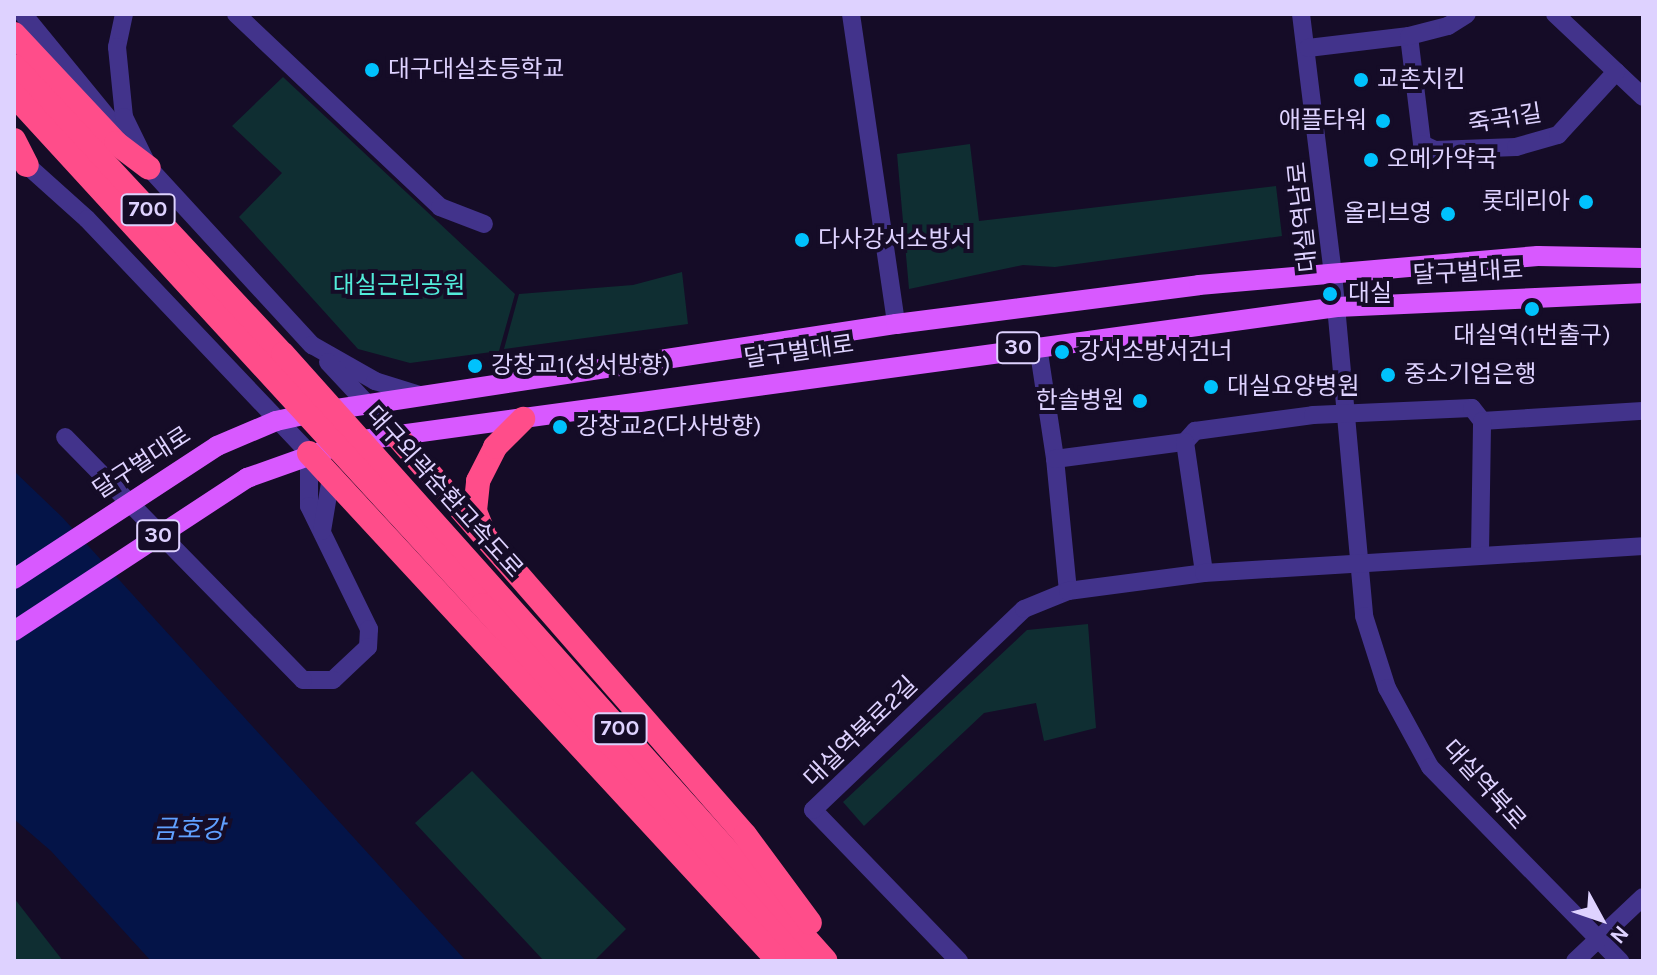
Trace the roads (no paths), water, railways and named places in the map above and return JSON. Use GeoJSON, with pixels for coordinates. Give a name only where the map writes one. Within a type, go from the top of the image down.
{"type":"FeatureCollection","features":[{"type":"Feature","properties":{"kind":"highway"},"geometry":{"type":"LineString","coordinates":[[14,34],[116,143],[149,168]]}},
{"type":"Feature","properties":{"kind":"highway","name":"대구외곽순환고속도로"},"geometry":{"type":"LineString","coordinates":[[14,66],[276,364],[826,961]]}},
{"type":"Feature","properties":{"kind":"highway","name":"대구외곽순환고속도로"},"geometry":{"type":"LineString","coordinates":[[14,95],[276,364]]}},
{"type":"Feature","properties":{"kind":"highway"},"geometry":{"type":"LineString","coordinates":[[14,140],[20,159]]}},
{"type":"Feature","properties":{"kind":"highway"},"geometry":{"type":"LineString","coordinates":[[487,540],[475,511],[478,481],[495,447],[523,419]]}},
{"type":"Feature","properties":{"kind":"highway"},"geometry":{"type":"LineString","coordinates":[[397,436],[745,835],[837,961]]}},
{"type":"Feature","properties":{"kind":"highway"},"geometry":{"type":"LineString","coordinates":[[309,453],[778,961]]}},
{"type":"Feature","properties":{"kind":"highway","name":"대구외곽순환고속도로"},"geometry":{"type":"LineString","coordinates":[[405,505],[798,961]]}},
{"type":"Feature","properties":{"kind":"main road","name":"달구벌대로"},"geometry":{"type":"LineString","coordinates":[[14,579],[199,456],[276,421],[420,395],[896,324],[1333,273],[1538,256],[1643,258]]}},
{"type":"Feature","properties":{"kind":"main road","name":"달구벌대로"},"geometry":{"type":"LineString","coordinates":[[14,631],[247,478],[309,453],[397,436],[1337,307],[1643,293]]}},
{"type":"Feature","properties":{"kind":"street"},"geometry":{"type":"LineString","coordinates":[[23,14],[149,168],[397,436]]}},
{"type":"Feature","properties":{"kind":"street"},"geometry":{"type":"LineString","coordinates":[[124,14],[117,47],[124,117],[149,168]]}},
{"type":"Feature","properties":{"kind":"street"},"geometry":{"type":"LineString","coordinates":[[236,14],[440,207],[484,224]]}},
{"type":"Feature","properties":{"kind":"street"},"geometry":{"type":"LineString","coordinates":[[851,14],[896,324]]}},
{"type":"Feature","properties":{"kind":"street","name":"대실역남로"},"geometry":{"type":"LineString","coordinates":[[1301,14],[1308,48],[1337,307],[1358,560]]}},
{"type":"Feature","properties":{"kind":"street"},"geometry":{"type":"LineString","coordinates":[[1308,48],[1409,36],[1448,26],[1467,14]]}},
{"type":"Feature","properties":{"kind":"street"},"geometry":{"type":"LineString","coordinates":[[1555,14],[1643,97]]}},
{"type":"Feature","properties":{"kind":"street","name":"죽곡1길"},"geometry":{"type":"LineString","coordinates":[[1409,36],[1422,144],[1468,150],[1516,147],[1558,135],[1616,72]]}},
{"type":"Feature","properties":{"kind":"street"},"geometry":{"type":"LineString","coordinates":[[20,159],[87,219],[309,453],[309,506],[370,639],[343,674],[311,684],[293,672],[65,437]]}},
{"type":"Feature","properties":{"kind":"street"},"geometry":{"type":"LineString","coordinates":[[312,345],[375,381],[420,395]]}},
{"type":"Feature","properties":{"kind":"street"},"geometry":{"type":"LineString","coordinates":[[1038,346],[1055,459],[1068,591]]}},
{"type":"Feature","properties":{"kind":"street"},"geometry":{"type":"LineString","coordinates":[[1055,459],[1185,442],[1195,431],[1346,415],[1472,408],[1482,421],[1480,553]]}},
{"type":"Feature","properties":{"kind":"street"},"geometry":{"type":"LineString","coordinates":[[1482,421],[1643,411]]}},
{"type":"Feature","properties":{"kind":"street"},"geometry":{"type":"LineString","coordinates":[[1185,442],[1204,573]]}},
{"type":"Feature","properties":{"kind":"street"},"geometry":{"type":"LineString","coordinates":[[323,541],[331,477]]}},
{"type":"Feature","properties":{"kind":"street","name":"대실역북로2길"},"geometry":{"type":"LineString","coordinates":[[959,961],[813,810],[1024,609],[1068,591],[1204,573],[1358,560],[1643,546]]}},
{"type":"Feature","properties":{"kind":"street","name":"대실역북로"},"geometry":{"type":"LineString","coordinates":[[1358,560],[1364,616],[1387,688],[1430,767],[1620,961]]}},
{"type":"Feature","properties":{"kind":"street"},"geometry":{"type":"LineString","coordinates":[[1575,961],[1643,897]]}},
{"type":"Feature","properties":{"kind":"water","name":"금호강"},"geometry":{"type":"Polygon","coordinates":[[[14,471],[62,517],[466,961],[151,961],[51,851],[14,819],[14,471]]]}},
{"type":"Feature","properties":{"kind":"place","name":"대구대실초등학교"},"geometry":{"type":"Point","coordinates":[372,70]}},
{"type":"Feature","properties":{"kind":"place","name":"교촌치킨"},"geometry":{"type":"Point","coordinates":[1361,80]}},
{"type":"Feature","properties":{"kind":"place","name":"애플타워"},"geometry":{"type":"Point","coordinates":[1383,121]}},
{"type":"Feature","properties":{"kind":"place","name":"오메가약국"},"geometry":{"type":"Point","coordinates":[1371,160]}},
{"type":"Feature","properties":{"kind":"place","name":"롯데리아"},"geometry":{"type":"Point","coordinates":[1586,202]}},
{"type":"Feature","properties":{"kind":"place","name":"올리브영"},"geometry":{"type":"Point","coordinates":[1448,214]}},
{"type":"Feature","properties":{"kind":"place","name":"다사강서소방서"},"geometry":{"type":"Point","coordinates":[802,240]}},
{"type":"Feature","properties":{"kind":"place","name":"대실"},"geometry":{"type":"Point","coordinates":[1330,294]}},
{"type":"Feature","properties":{"kind":"place","name":"대실역(1번출구)"},"geometry":{"type":"Point","coordinates":[1532,309]}},
{"type":"Feature","properties":{"kind":"place","name":"강서소방서건너"},"geometry":{"type":"Point","coordinates":[1062,352]}},
{"type":"Feature","properties":{"kind":"place","name":"강창교1(성서방향)"},"geometry":{"type":"Point","coordinates":[475,366]}},
{"type":"Feature","properties":{"kind":"place","name":"중소기업은행"},"geometry":{"type":"Point","coordinates":[1388,375]}},
{"type":"Feature","properties":{"kind":"place","name":"대실요양병원"},"geometry":{"type":"Point","coordinates":[1211,387]}},
{"type":"Feature","properties":{"kind":"place","name":"한솔병원"},"geometry":{"type":"Point","coordinates":[1140,401]}},
{"type":"Feature","properties":{"kind":"place","name":"강창교2(다사방향)"},"geometry":{"type":"Point","coordinates":[560,427]}},
{"type":"Feature","properties":{"kind":"park label","name":"대실근린공원"},"geometry":{"type":"Point","coordinates":[399,286]}}]}
